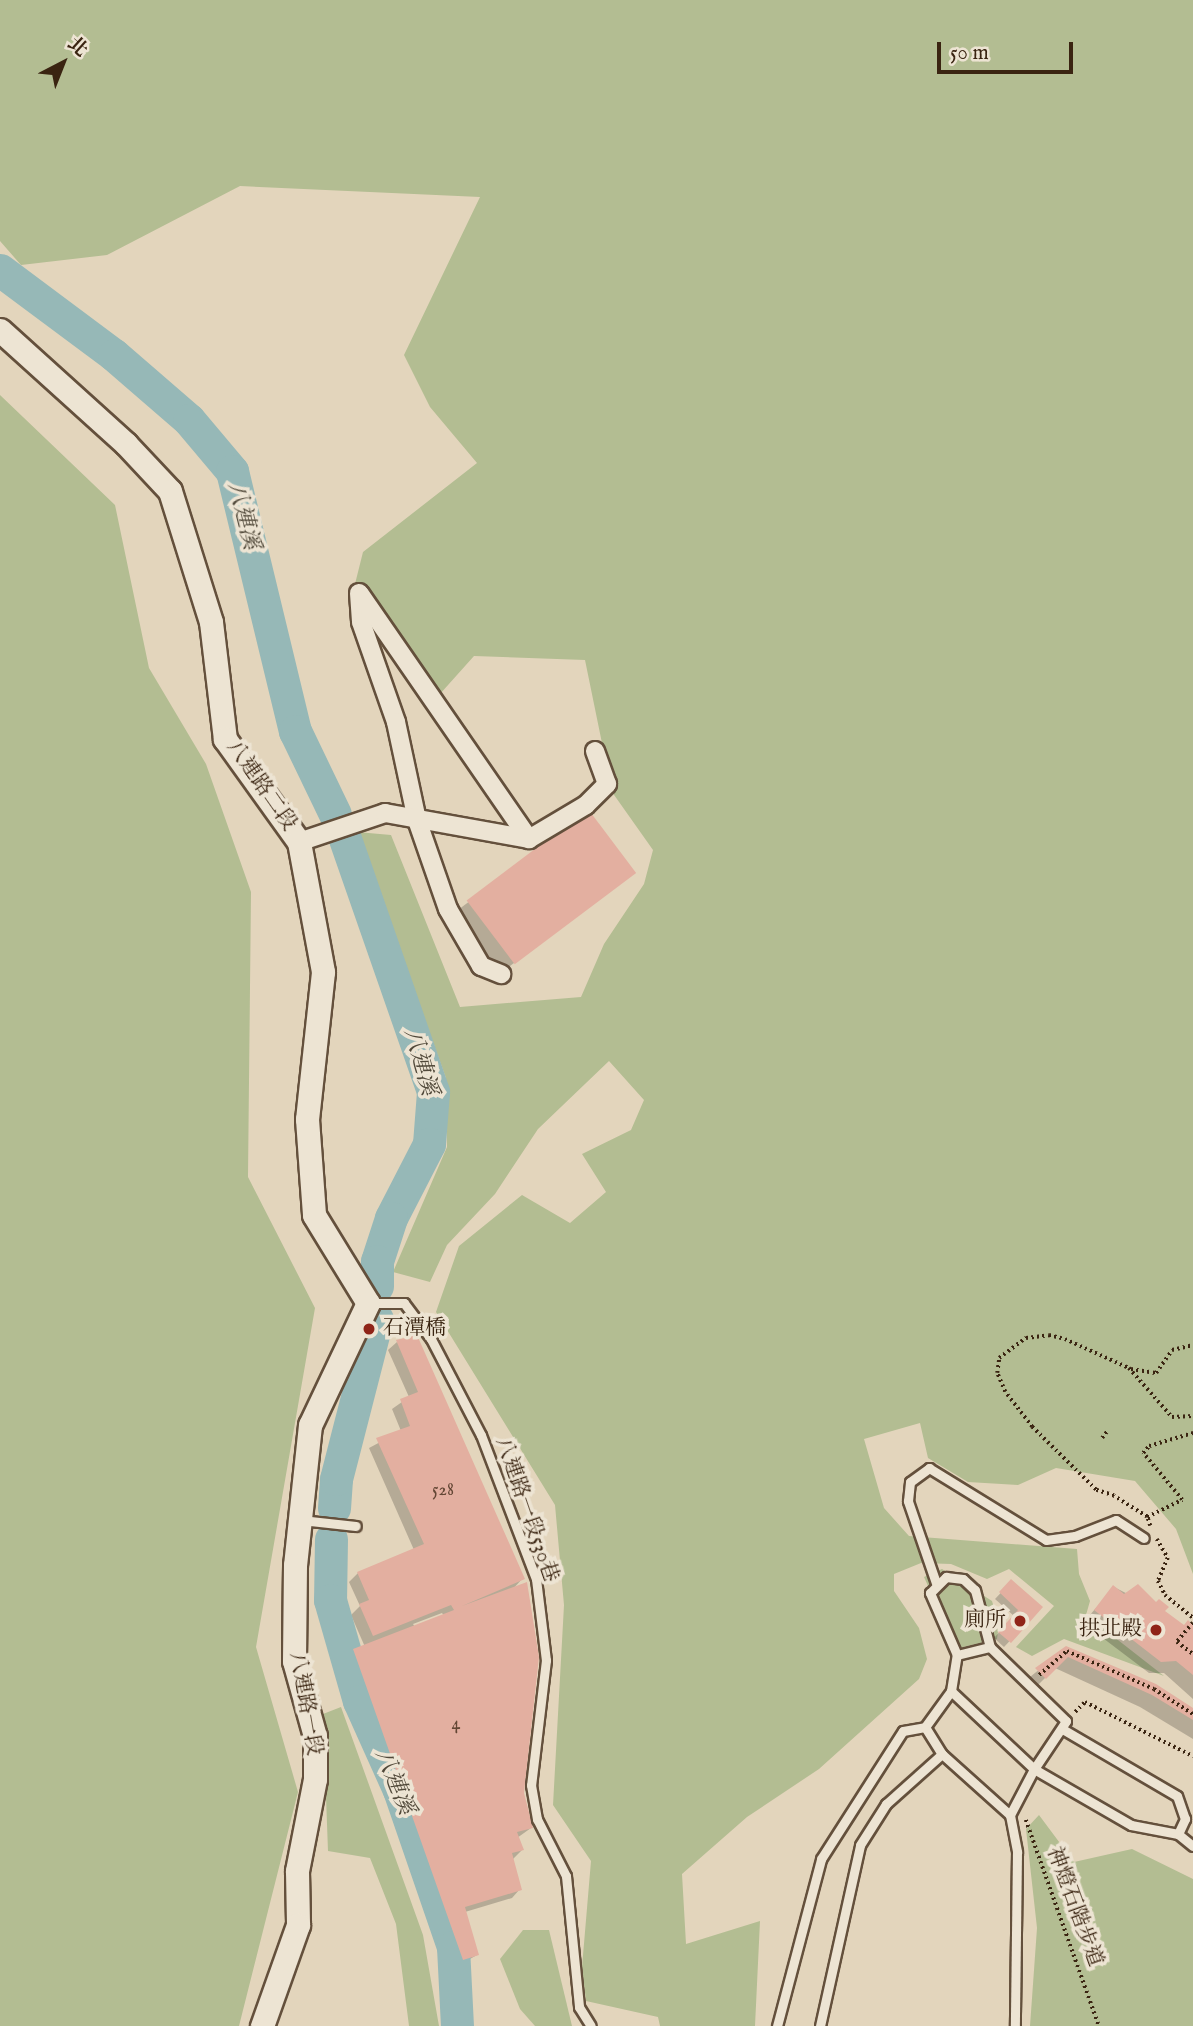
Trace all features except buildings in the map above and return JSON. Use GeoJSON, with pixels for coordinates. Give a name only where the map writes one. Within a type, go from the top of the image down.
{"type":"FeatureCollection","features":[{"type":"Feature","properties":{"kind":"street","name":"八連路二段"},"geometry":{"type":"LineString","coordinates":[[0,330],[126,444],[170,491],[211,622],[225,738],[299,842],[323,972],[307,1119],[314,1214],[368,1303]]}},
{"type":"Feature","properties":{"kind":"street"},"geometry":{"type":"LineString","coordinates":[[502,974],[481,966],[448,909],[417,820],[396,722],[361,622],[359,593],[529,839]]}},
{"type":"Feature","properties":{"kind":"street"},"geometry":{"type":"LineString","coordinates":[[299,842],[385,813],[529,839],[586,805],[607,784],[595,751]]}},
{"type":"Feature","properties":{"kind":"street","name":"八連路一段"},"geometry":{"type":"LineString","coordinates":[[262,2026],[298,1925],[297,1871],[316,1779],[315,1736],[294,1661],[300,1520],[310,1424],[368,1303]]}},
{"type":"Feature","properties":{"kind":"lane","name":"八連路一段530巷"},"geometry":{"type":"LineString","coordinates":[[368,1303],[404,1303],[431,1339],[481,1434],[536,1579],[546,1660],[531,1785],[537,1819],[566,1876],[579,2007],[591,2026]]}},
{"type":"Feature","properties":{"kind":"lane"},"geometry":{"type":"LineString","coordinates":[[936,1583],[908,1500],[910,1482],[929,1468],[1046,1540],[1075,1536],[1116,1520],[1144,1538]]}},
{"type":"Feature","properties":{"kind":"lane"},"geometry":{"type":"LineString","coordinates":[[300,1520],[356,1525]]}},
{"type":"Feature","properties":{"kind":"lane"},"geometry":{"type":"LineString","coordinates":[[777,2026],[821,1858],[903,1731],[925,1727],[951,1690],[957,1655],[930,1593],[936,1583],[946,1577],[964,1579],[975,1590],[990,1647],[1029,1684],[1065,1725],[1177,1797],[1185,1819],[1178,1835]]}},
{"type":"Feature","properties":{"kind":"lane"},"geometry":{"type":"LineString","coordinates":[[957,1655],[990,1647]]}},
{"type":"Feature","properties":{"kind":"lane"},"geometry":{"type":"LineString","coordinates":[[951,1690],[1034,1769],[1131,1825],[1178,1835],[1193,1846]]}},
{"type":"Feature","properties":{"kind":"lane"},"geometry":{"type":"LineString","coordinates":[[1015,2026],[1017,1852],[1010,1815],[1034,1769],[1065,1725]]}},
{"type":"Feature","properties":{"kind":"lane"},"geometry":{"type":"LineString","coordinates":[[925,1727],[942,1754],[1010,1815]]}},
{"type":"Feature","properties":{"kind":"lane"},"geometry":{"type":"LineString","coordinates":[[820,2026],[860,1845],[886,1804],[942,1754]]}},
{"type":"Feature","properties":{"kind":"path"},"geometry":{"type":"LineString","coordinates":[[1193,1345],[1172,1350],[1156,1373],[1129,1368],[1049,1335],[1013,1344],[999,1358],[997,1373],[1005,1392],[1046,1441],[1073,1468],[1096,1490],[1114,1496],[1147,1517],[1168,1558],[1158,1581],[1165,1595],[1193,1620],[1177,1642],[1193,1654]]}},
{"type":"Feature","properties":{"kind":"path"},"geometry":{"type":"LineString","coordinates":[[1129,1368],[1172,1417],[1193,1416]]}},
{"type":"Feature","properties":{"kind":"path"},"geometry":{"type":"LineString","coordinates":[[991,1374],[997,1373]]}},
{"type":"Feature","properties":{"kind":"path"},"geometry":{"type":"LineString","coordinates":[[1102,1438],[1108,1430]]}},
{"type":"Feature","properties":{"kind":"path"},"geometry":{"type":"LineString","coordinates":[[1147,1517],[1182,1500],[1143,1453],[1149,1446],[1193,1433]]}},
{"type":"Feature","properties":{"kind":"path"},"geometry":{"type":"LineString","coordinates":[[1029,1684],[1066,1651],[1154,1689],[1193,1714]]}},
{"type":"Feature","properties":{"kind":"path"},"geometry":{"type":"LineString","coordinates":[[1065,1725],[1085,1702],[1193,1756]]}},
{"type":"Feature","properties":{"kind":"path","name":"神燈石階步道"},"geometry":{"type":"LineString","coordinates":[[1018,1799],[1099,2026]]}},
{"type":"Feature","properties":{"kind":"green space"},"geometry":{"type":"Polygon","coordinates":[[[0,0],[1193,0],[1193,1574],[1176,1529],[1135,1481],[1056,1468],[1018,1485],[968,1482],[928,1458],[920,1423],[864,1439],[884,1508],[909,1536],[1077,1549],[1079,1574],[1090,1601],[1086,1615],[1164,1676],[1064,1639],[1032,1656],[1016,1647],[1054,1606],[1009,1569],[987,1579],[951,1564],[921,1563],[894,1574],[894,1591],[919,1628],[927,1659],[919,1679],[819,1769],[747,1817],[682,1874],[686,1944],[760,1921],[755,2026],[660,2026],[658,2017],[586,2001],[582,1967],[591,1861],[553,1805],[564,1605],[555,1505],[436,1312],[459,1246],[522,1195],[570,1223],[606,1192],[582,1154],[631,1130],[644,1100],[609,1061],[538,1129],[495,1194],[447,1245],[430,1282],[393,1272],[447,1147],[446,1078],[357,832],[391,835],[460,1007],[581,997],[604,944],[644,884],[653,850],[612,792],[585,660],[474,656],[431,704],[351,600],[363,552],[477,463],[430,407],[404,355],[480,197],[240,186],[107,255],[21,265],[0,241],[0,0]]]}},
{"type":"Feature","properties":{"kind":"green space"},"geometry":{"type":"Polygon","coordinates":[[[0,395],[115,505],[149,668],[206,764],[251,892],[248,1177],[315,1308],[256,1647],[298,1792],[239,2026],[0,2026],[0,395]]]}},
{"type":"Feature","properties":{"kind":"green space"},"geometry":{"type":"Polygon","coordinates":[[[942,1569],[992,1601],[999,1624],[997,1639],[951,1650],[950,1635],[924,1577],[942,1569]]]}},
{"type":"Feature","properties":{"kind":"green space"},"geometry":{"type":"Polygon","coordinates":[[[341,1707],[423,1935],[439,2026],[409,2026],[396,1924],[370,1858],[328,1851],[323,1714],[341,1707]]]}},
{"type":"Feature","properties":{"kind":"green space"},"geometry":{"type":"Polygon","coordinates":[[[1039,1815],[1074,1862],[1132,1849],[1193,1879],[1193,2026],[1030,2026],[1037,1928],[1026,1829],[1039,1815]]]}},
{"type":"Feature","properties":{"kind":"green space"},"geometry":{"type":"Polygon","coordinates":[[[523,1930],[549,1930],[572,2026],[535,2026],[520,2009],[500,1959],[523,1930]]]}},
{"type":"Feature","properties":{"kind":"waterway","name":"八連溪"},"geometry":{"type":"LineString","coordinates":[[0,270],[114,355],[189,420],[232,471],[295,731],[335,814]]}},
{"type":"Feature","properties":{"kind":"waterway","name":"八連溪"},"geometry":{"type":"LineString","coordinates":[[344,836],[433,1092],[429,1144],[391,1218],[377,1261],[377,1286]]}},
{"type":"Feature","properties":{"kind":"waterway","name":"八連溪"},"geometry":{"type":"LineString","coordinates":[[334,1508],[336,1479],[377,1319]]}},
{"type":"Feature","properties":{"kind":"waterway","name":"八連溪"},"geometry":{"type":"LineString","coordinates":[[331,1539],[330,1600],[359,1701],[399,1790],[453,1947],[457,2026]]}},
{"type":"Feature","properties":{"kind":"place","name":"石潭橋"},"geometry":{"type":"Point","coordinates":[369,1329]}},
{"type":"Feature","properties":{"kind":"place","name":"廁所"},"geometry":{"type":"Point","coordinates":[1020,1621]}},
{"type":"Feature","properties":{"kind":"place","name":"拱北殿"},"geometry":{"type":"Point","coordinates":[1156,1630]}}]}
